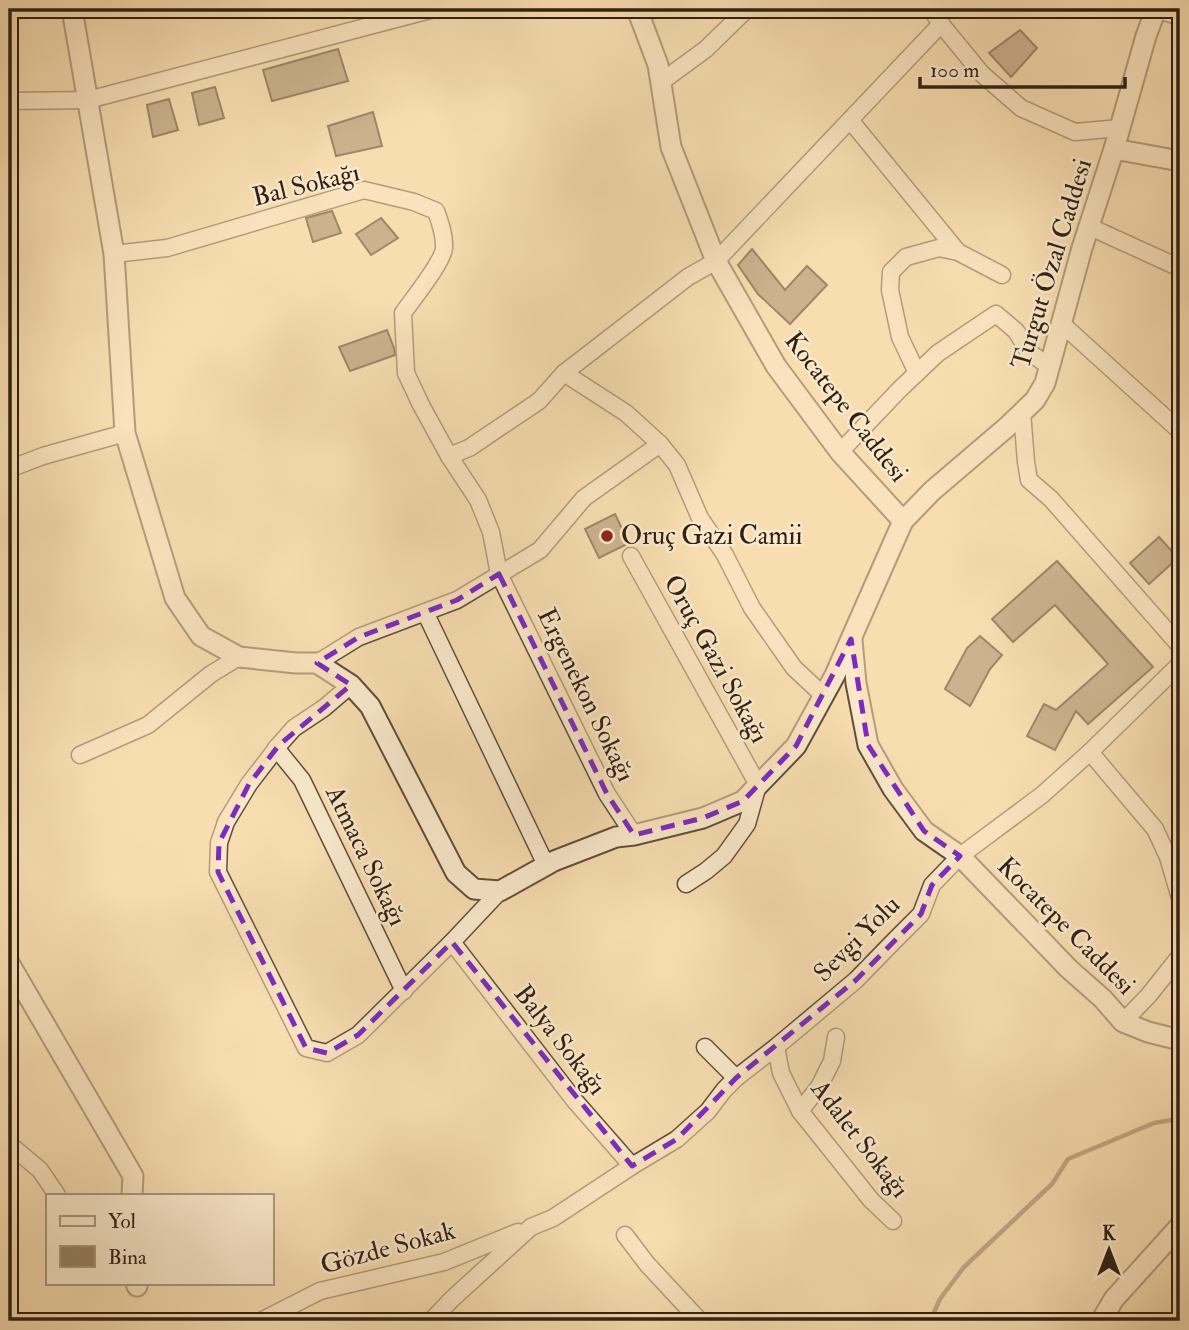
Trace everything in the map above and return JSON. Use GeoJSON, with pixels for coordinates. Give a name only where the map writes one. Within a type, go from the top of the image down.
{"type":"FeatureCollection","features":[{"type":"Feature","properties":{"kind":"street"},"geometry":{"type":"LineString","coordinates":[[72,9],[114,254],[125,433],[175,598],[201,636],[239,657],[317,663],[359,637],[457,600],[540,550],[584,498],[660,444]]}},
{"type":"Feature","properties":{"kind":"street"},"geometry":{"type":"LineString","coordinates":[[9,100],[88,100],[434,9]]}},
{"type":"Feature","properties":{"kind":"street","name":"Kocatepe Caddesi"},"geometry":{"type":"LineString","coordinates":[[637,9],[658,65],[671,147],[716,261],[776,366],[840,452],[903,521]]}},
{"type":"Feature","properties":{"kind":"street"},"geometry":{"type":"LineString","coordinates":[[660,82],[706,48],[747,9]]}},
{"type":"Feature","properties":{"kind":"street"},"geometry":{"type":"LineString","coordinates":[[931,9],[982,74],[1021,108],[1075,132],[1120,128]]}},
{"type":"Feature","properties":{"kind":"street"},"geometry":{"type":"LineString","coordinates":[[1155,9],[1180,16]]}},
{"type":"Feature","properties":{"kind":"street","name":"Turgut Özal Caddesi"},"geometry":{"type":"LineString","coordinates":[[500,891],[554,861],[616,837],[703,818],[743,801],[796,746],[835,675],[903,521],[932,491],[1035,400],[1045,383],[1082,248],[1155,9]]}},
{"type":"Feature","properties":{"kind":"street"},"geometry":{"type":"LineString","coordinates":[[449,456],[469,448],[539,401],[564,373],[688,277],[716,261],[941,24]]}},
{"type":"Feature","properties":{"kind":"street"},"geometry":{"type":"LineString","coordinates":[[850,120],[958,252]]}},
{"type":"Feature","properties":{"kind":"street"},"geometry":{"type":"LineString","coordinates":[[1114,149],[1180,161]]}},
{"type":"Feature","properties":{"kind":"street","name":"Bal Sokağı"},"geometry":{"type":"LineString","coordinates":[[114,254],[167,248],[364,190],[414,202],[436,211],[442,228],[445,250],[427,281],[402,313]]}},
{"type":"Feature","properties":{"kind":"street"},"geometry":{"type":"LineString","coordinates":[[1090,227],[1180,268]]}},
{"type":"Feature","properties":{"kind":"street"},"geometry":{"type":"LineString","coordinates":[[917,373],[900,337],[890,290],[891,272],[906,257],[939,247],[958,252],[1002,275]]}},
{"type":"Feature","properties":{"kind":"street","name":"Ergenekon Sokağı"},"geometry":{"type":"LineString","coordinates":[[402,313],[406,373],[449,456],[478,500],[491,532],[499,574],[607,793],[634,835]]}},
{"type":"Feature","properties":{"kind":"street"},"geometry":{"type":"LineString","coordinates":[[840,452],[938,353],[996,314],[1016,331],[1029,352],[1050,367]]}},
{"type":"Feature","properties":{"kind":"street"},"geometry":{"type":"LineString","coordinates":[[1062,324],[1180,431]]}},
{"type":"Feature","properties":{"kind":"street"},"geometry":{"type":"LineString","coordinates":[[564,373],[626,413],[660,444],[677,465],[701,518],[725,555],[751,608],[794,668],[824,696]]}},
{"type":"Feature","properties":{"kind":"street"},"geometry":{"type":"LineString","coordinates":[[1022,412],[1029,480],[1051,499],[1180,646]]}},
{"type":"Feature","properties":{"kind":"street"},"geometry":{"type":"LineString","coordinates":[[9,469],[43,456],[125,433]]}},
{"type":"Feature","properties":{"kind":"street","name":"Oruç Gazi Sokağı"},"geometry":{"type":"LineString","coordinates":[[631,556],[758,785]]}},
{"type":"Feature","properties":{"kind":"street"},"geometry":{"type":"LineString","coordinates":[[425,612],[546,865]]}},
{"type":"Feature","properties":{"kind":"street","name":"Kocatepe Caddesi"},"geometry":{"type":"LineString","coordinates":[[852,639],[856,683],[868,745],[894,789],[924,831],[960,856],[1123,1022],[1180,1040]]}},
{"type":"Feature","properties":{"kind":"street"},"geometry":{"type":"LineString","coordinates":[[80,755],[148,725],[211,674],[239,657]]}},
{"type":"Feature","properties":{"kind":"street"},"geometry":{"type":"LineString","coordinates":[[317,663],[351,685],[370,706],[456,873],[474,889],[500,891]]}},
{"type":"Feature","properties":{"kind":"street","name":"Sevgi Yolu"},"geometry":{"type":"LineString","coordinates":[[531,1227],[553,1218],[677,1139],[708,1111],[736,1078],[856,980],[921,914],[932,885],[960,856],[1042,795],[1180,664]]}},
{"type":"Feature","properties":{"kind":"street"},"geometry":{"type":"LineString","coordinates":[[351,685],[324,708],[294,728],[276,748],[249,784],[226,822],[219,844],[218,872],[306,1048],[327,1053],[358,1035],[452,943],[500,891]]}},
{"type":"Feature","properties":{"kind":"street","name":"Atmaca Sokağı"},"geometry":{"type":"LineString","coordinates":[[276,748],[302,780],[404,991]]}},
{"type":"Feature","properties":{"kind":"street"},"geometry":{"type":"LineString","coordinates":[[1090,752],[1155,829],[1168,857],[1180,898]]}},
{"type":"Feature","properties":{"kind":"street"},"geometry":{"type":"LineString","coordinates":[[686,884],[724,856],[747,824],[758,785]]}},
{"type":"Feature","properties":{"kind":"street","name":"Balya Sokağı"},"geometry":{"type":"LineString","coordinates":[[452,943],[575,1101],[632,1166]]}},
{"type":"Feature","properties":{"kind":"street"},"geometry":{"type":"LineString","coordinates":[[1123,1022],[1180,956]]}},
{"type":"Feature","properties":{"kind":"street"},"geometry":{"type":"LineString","coordinates":[[9,963],[133,1176],[132,1194]]}},
{"type":"Feature","properties":{"kind":"street"},"geometry":{"type":"LineString","coordinates":[[800,1111],[819,1087],[832,1061],[836,1037]]}},
{"type":"Feature","properties":{"kind":"street"},"geometry":{"type":"LineString","coordinates":[[705,1047],[736,1078]]}},
{"type":"Feature","properties":{"kind":"street","name":"Adalet Sokağı"},"geometry":{"type":"LineString","coordinates":[[776,1047],[780,1073],[800,1111],[871,1200],[894,1221]]}},
{"type":"Feature","properties":{"kind":"street"},"geometry":{"type":"LineString","coordinates":[[9,1144],[40,1170],[56,1194]]}},
{"type":"Feature","properties":{"kind":"street"},"geometry":{"type":"LineString","coordinates":[[1101,1321],[1114,1299],[1180,1226]]}},
{"type":"Feature","properties":{"kind":"street"},"geometry":{"type":"LineString","coordinates":[[430,1321],[531,1227]]}},
{"type":"Feature","properties":{"kind":"street","name":"Gözde Sokak"},"geometry":{"type":"LineString","coordinates":[[261,1321],[320,1291],[444,1262],[531,1227]]}},
{"type":"Feature","properties":{"kind":"street"},"geometry":{"type":"LineString","coordinates":[[625,1236],[700,1321]]}},
{"type":"Feature","properties":{"kind":"highlighted area"},"geometry":{"type":"Polygon","coordinates":[[[499,574],[607,794],[634,835],[703,818],[743,801],[796,746],[851,639],[868,745],[924,831],[960,856],[932,885],[921,914],[856,980],[736,1078],[677,1139],[632,1166],[452,942],[358,1035],[327,1053],[306,1048],[218,872],[219,843],[249,784],[279,745],[351,685],[317,663],[359,637],[457,600],[499,574]]]}},
{"type":"Feature","properties":{"kind":"building"},"geometry":{"type":"Polygon","coordinates":[[[1020,30],[1037,48],[1011,77],[989,53],[1020,30]]]}},
{"type":"Feature","properties":{"kind":"building"},"geometry":{"type":"Polygon","coordinates":[[[338,49],[348,81],[272,101],[263,70],[338,49]]]}},
{"type":"Feature","properties":{"kind":"building"},"geometry":{"type":"Polygon","coordinates":[[[215,87],[224,118],[199,125],[192,93],[215,87]]]}},
{"type":"Feature","properties":{"kind":"building"},"geometry":{"type":"Polygon","coordinates":[[[169,99],[178,130],[153,137],[147,105],[169,99]]]}},
{"type":"Feature","properties":{"kind":"building"},"geometry":{"type":"Polygon","coordinates":[[[373,112],[382,146],[336,156],[328,126],[373,112]]]}},
{"type":"Feature","properties":{"kind":"building"},"geometry":{"type":"Polygon","coordinates":[[[332,211],[341,233],[313,242],[306,218],[332,211]]]}},
{"type":"Feature","properties":{"kind":"building"},"geometry":{"type":"Polygon","coordinates":[[[381,218],[398,238],[371,255],[356,234],[381,218]]]}},
{"type":"Feature","properties":{"kind":"building"},"geometry":{"type":"Polygon","coordinates":[[[752,249],[785,290],[807,266],[827,285],[790,324],[758,294],[738,265],[752,249]]]}},
{"type":"Feature","properties":{"kind":"building"},"geometry":{"type":"Polygon","coordinates":[[[387,330],[395,355],[350,371],[339,347],[387,330]]]}},
{"type":"Feature","properties":{"kind":"building","name":"Oruç Gazi Camii"},"geometry":{"type":"Polygon","coordinates":[[[615,514],[629,543],[599,558],[585,529],[615,514]]]}},
{"type":"Feature","properties":{"kind":"building"},"geometry":{"type":"Polygon","coordinates":[[[1159,537],[1178,558],[1149,584],[1130,563],[1159,537]]]}},
{"type":"Feature","properties":{"kind":"building"},"geometry":{"type":"Polygon","coordinates":[[[1057,561],[1153,667],[1088,724],[1076,711],[1055,750],[1027,736],[1044,704],[1056,710],[1108,664],[1055,605],[1013,642],[992,619],[1057,561]]]}},
{"type":"Feature","properties":{"kind":"building"},"geometry":{"type":"Polygon","coordinates":[[[980,636],[1002,655],[990,669],[970,706],[945,689],[967,648],[980,636]]]}},
{"type":"Feature","properties":{"kind":"waterway"},"geometry":{"type":"LineString","coordinates":[[930,1321],[940,1299],[964,1267],[1052,1184],[1068,1159],[1154,1123],[1172,1120],[1180,1114]]}},
{"type":"Feature","properties":{"kind":"place","name":"Oruç Gazi Camii"},"geometry":{"type":"Point","coordinates":[607,536]}}]}
